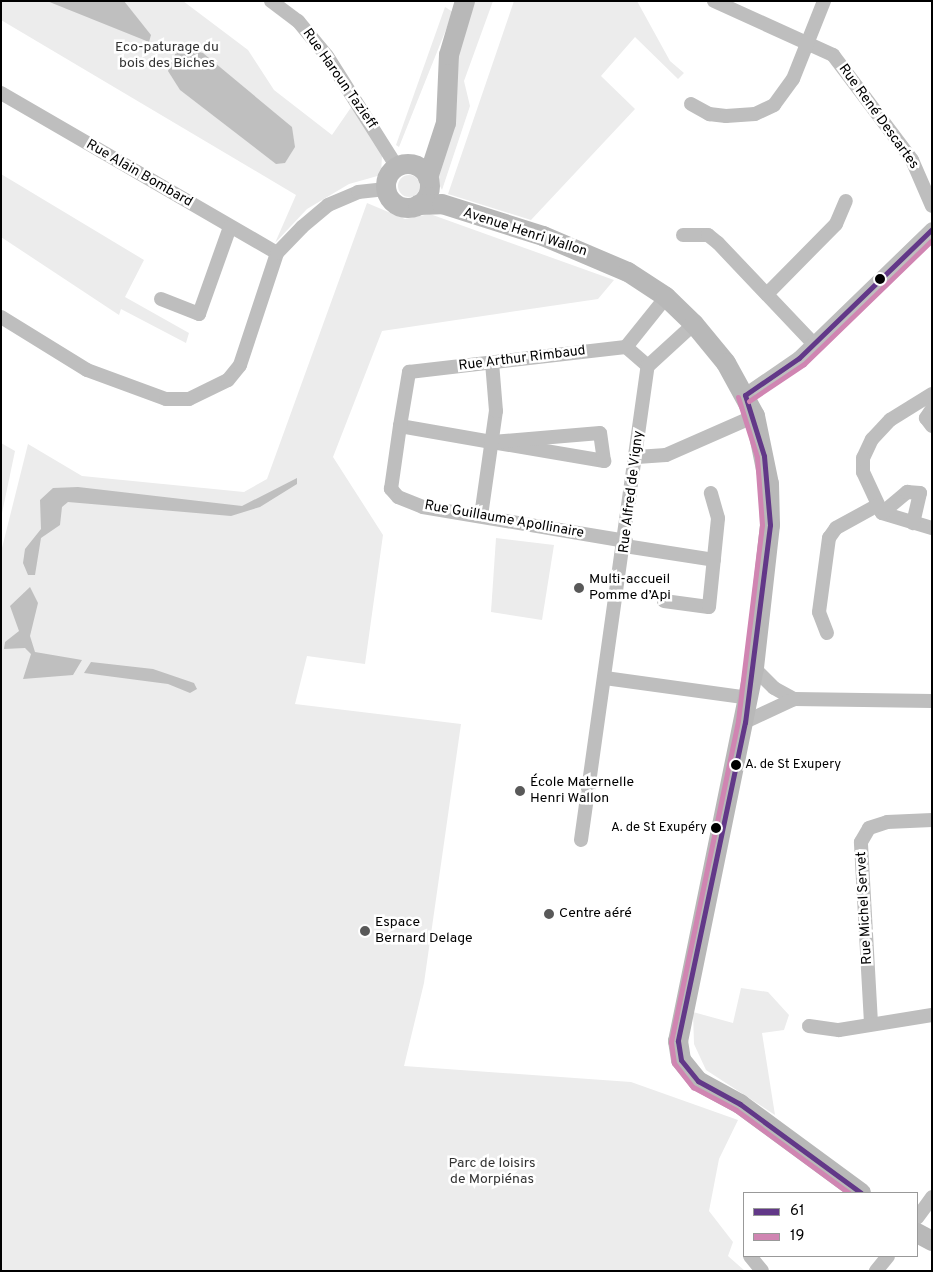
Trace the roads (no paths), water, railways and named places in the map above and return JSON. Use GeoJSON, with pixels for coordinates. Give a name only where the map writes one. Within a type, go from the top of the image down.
{"type":"FeatureCollection","features":[{"type":"Feature","properties":{"kind":"street","name":"Rue Haroun Tazieff"},"geometry":{"type":"LineString","coordinates":[[271,1],[298,21],[327,56],[404,165]]}},
{"type":"Feature","properties":{"kind":"street"},"geometry":{"type":"LineString","coordinates":[[438,146],[404,165],[387,179],[386,189],[400,206],[418,205],[429,182],[446,122],[454,32],[465,1]]}},
{"type":"Feature","properties":{"kind":"street","name":"Rue René Descartes"},"geometry":{"type":"LineString","coordinates":[[714,1],[833,54],[912,160],[932,206]]}},
{"type":"Feature","properties":{"kind":"street"},"geometry":{"type":"LineString","coordinates":[[691,104],[721,115],[755,114],[774,105],[793,79],[824,1]]}},
{"type":"Feature","properties":{"kind":"street","name":"Rue Alain Bombard"},"geometry":{"type":"LineString","coordinates":[[1,93],[277,253]]}},
{"type":"Feature","properties":{"kind":"street"},"geometry":{"type":"LineString","coordinates":[[404,165],[429,182],[442,204]]}},
{"type":"Feature","properties":{"kind":"street"},"geometry":{"type":"LineString","coordinates":[[1,317],[87,370],[166,399],[188,399],[228,380],[240,365],[277,253],[328,205],[358,192],[386,189]]}},
{"type":"Feature","properties":{"kind":"street"},"geometry":{"type":"LineString","coordinates":[[767,294],[836,224],[846,201]]}},
{"type":"Feature","properties":{"kind":"street","name":"Avenue Henri Wallon"},"geometry":{"type":"LineString","coordinates":[[418,205],[442,204],[587,252],[666,297],[694,324],[745,395],[755,416],[769,484],[770,525],[754,668],[745,722],[680,1019],[681,1060],[698,1082],[740,1104],[860,1192]]}},
{"type":"Feature","properties":{"kind":"street"},"geometry":{"type":"LineString","coordinates":[[161,299],[199,314],[230,227]]}},
{"type":"Feature","properties":{"kind":"street"},"geometry":{"type":"LineString","coordinates":[[745,395],[814,344],[931,233]]}},
{"type":"Feature","properties":{"kind":"street"},"geometry":{"type":"LineString","coordinates":[[683,235],[708,235],[814,344]]}},
{"type":"Feature","properties":{"kind":"street"},"geometry":{"type":"LineString","coordinates":[[666,297],[626,347],[648,366],[694,324]]}},
{"type":"Feature","properties":{"kind":"street","name":"Rue Arthur Rimbaud"},"geometry":{"type":"LineString","coordinates":[[400,426],[409,372],[626,347]]}},
{"type":"Feature","properties":{"kind":"street"},"geometry":{"type":"LineString","coordinates":[[481,516],[496,412],[492,362]]}},
{"type":"Feature","properties":{"kind":"street","name":"Rue Alfred de Vigny"},"geometry":{"type":"LineString","coordinates":[[581,840],[626,544],[648,366]]}},
{"type":"Feature","properties":{"kind":"street"},"geometry":{"type":"LineString","coordinates":[[932,394],[890,420],[866,452],[863,472],[879,509],[913,523],[932,528]]}},
{"type":"Feature","properties":{"kind":"street"},"geometry":{"type":"LineString","coordinates":[[932,409],[926,418],[932,426]]}},
{"type":"Feature","properties":{"kind":"street"},"geometry":{"type":"LineString","coordinates":[[637,457],[666,455],[755,416]]}},
{"type":"Feature","properties":{"kind":"street"},"geometry":{"type":"LineString","coordinates":[[400,426],[548,452],[604,461],[600,433],[492,442]]}},
{"type":"Feature","properties":{"kind":"street","name":"Rue Guillaume Apollinaire"},"geometry":{"type":"LineString","coordinates":[[400,426],[391,489],[398,497],[423,507],[481,516],[714,560]]}},
{"type":"Feature","properties":{"kind":"street"},"geometry":{"type":"LineString","coordinates":[[827,632],[819,612],[829,538],[836,528],[879,509],[907,492],[920,493],[913,523]]}},
{"type":"Feature","properties":{"kind":"street"},"geometry":{"type":"LineString","coordinates":[[664,601],[709,607],[718,518],[711,493]]}},
{"type":"Feature","properties":{"kind":"street"},"geometry":{"type":"LineString","coordinates":[[754,668],[774,688],[794,699]]}},
{"type":"Feature","properties":{"kind":"street"},"geometry":{"type":"LineString","coordinates":[[605,678],[749,698]]}},
{"type":"Feature","properties":{"kind":"street"},"geometry":{"type":"LineString","coordinates":[[745,722],[794,699],[932,701]]}},
{"type":"Feature","properties":{"kind":"street","name":"Rue Michel Servet"},"geometry":{"type":"LineString","coordinates":[[871,1023],[861,842],[869,828],[887,822],[932,820]]}},
{"type":"Feature","properties":{"kind":"street"},"geometry":{"type":"LineString","coordinates":[[809,1026],[839,1030],[871,1023],[932,1015]]}},
{"type":"Feature","properties":{"kind":"street"},"geometry":{"type":"LineString","coordinates":[[918,1217],[932,1198]]}},
{"type":"Feature","properties":{"kind":"street"},"geometry":{"type":"LineString","coordinates":[[918,1234],[932,1241]]}},
{"type":"Feature","properties":{"kind":"street"},"geometry":{"type":"LineString","coordinates":[[751,1257],[762,1271]]}},
{"type":"Feature","properties":{"kind":"street"},"geometry":{"type":"LineString","coordinates":[[876,1271],[887,1257]]}},
{"type":"Feature","properties":{"kind":"place","name":"Multi-accueil Pomme d’Api"},"geometry":{"type":"Point","coordinates":[579,588]}},
{"type":"Feature","properties":{"kind":"place","name":"A. de St Exupery"},"geometry":{"type":"Point","coordinates":[736,765]}},
{"type":"Feature","properties":{"kind":"place","name":"École Maternelle Henri Wallon"},"geometry":{"type":"Point","coordinates":[520,791]}},
{"type":"Feature","properties":{"kind":"place","name":"A. de St Exupéry"},"geometry":{"type":"Point","coordinates":[716,828]}},
{"type":"Feature","properties":{"kind":"place","name":"Centre aéré"},"geometry":{"type":"Point","coordinates":[549,914]}},
{"type":"Feature","properties":{"kind":"place","name":"Espace Bernard Delage"},"geometry":{"type":"Point","coordinates":[365,931]}},
{"type":"Feature","properties":{"kind":"park label","name":"Eco-paturage du bois des Biches"},"geometry":{"type":"Point","coordinates":[167,56]}},
{"type":"Feature","properties":{"kind":"park label","name":"Parc de loisirs de Morpiénas"},"geometry":{"type":"Point","coordinates":[492,1172]}}]}
